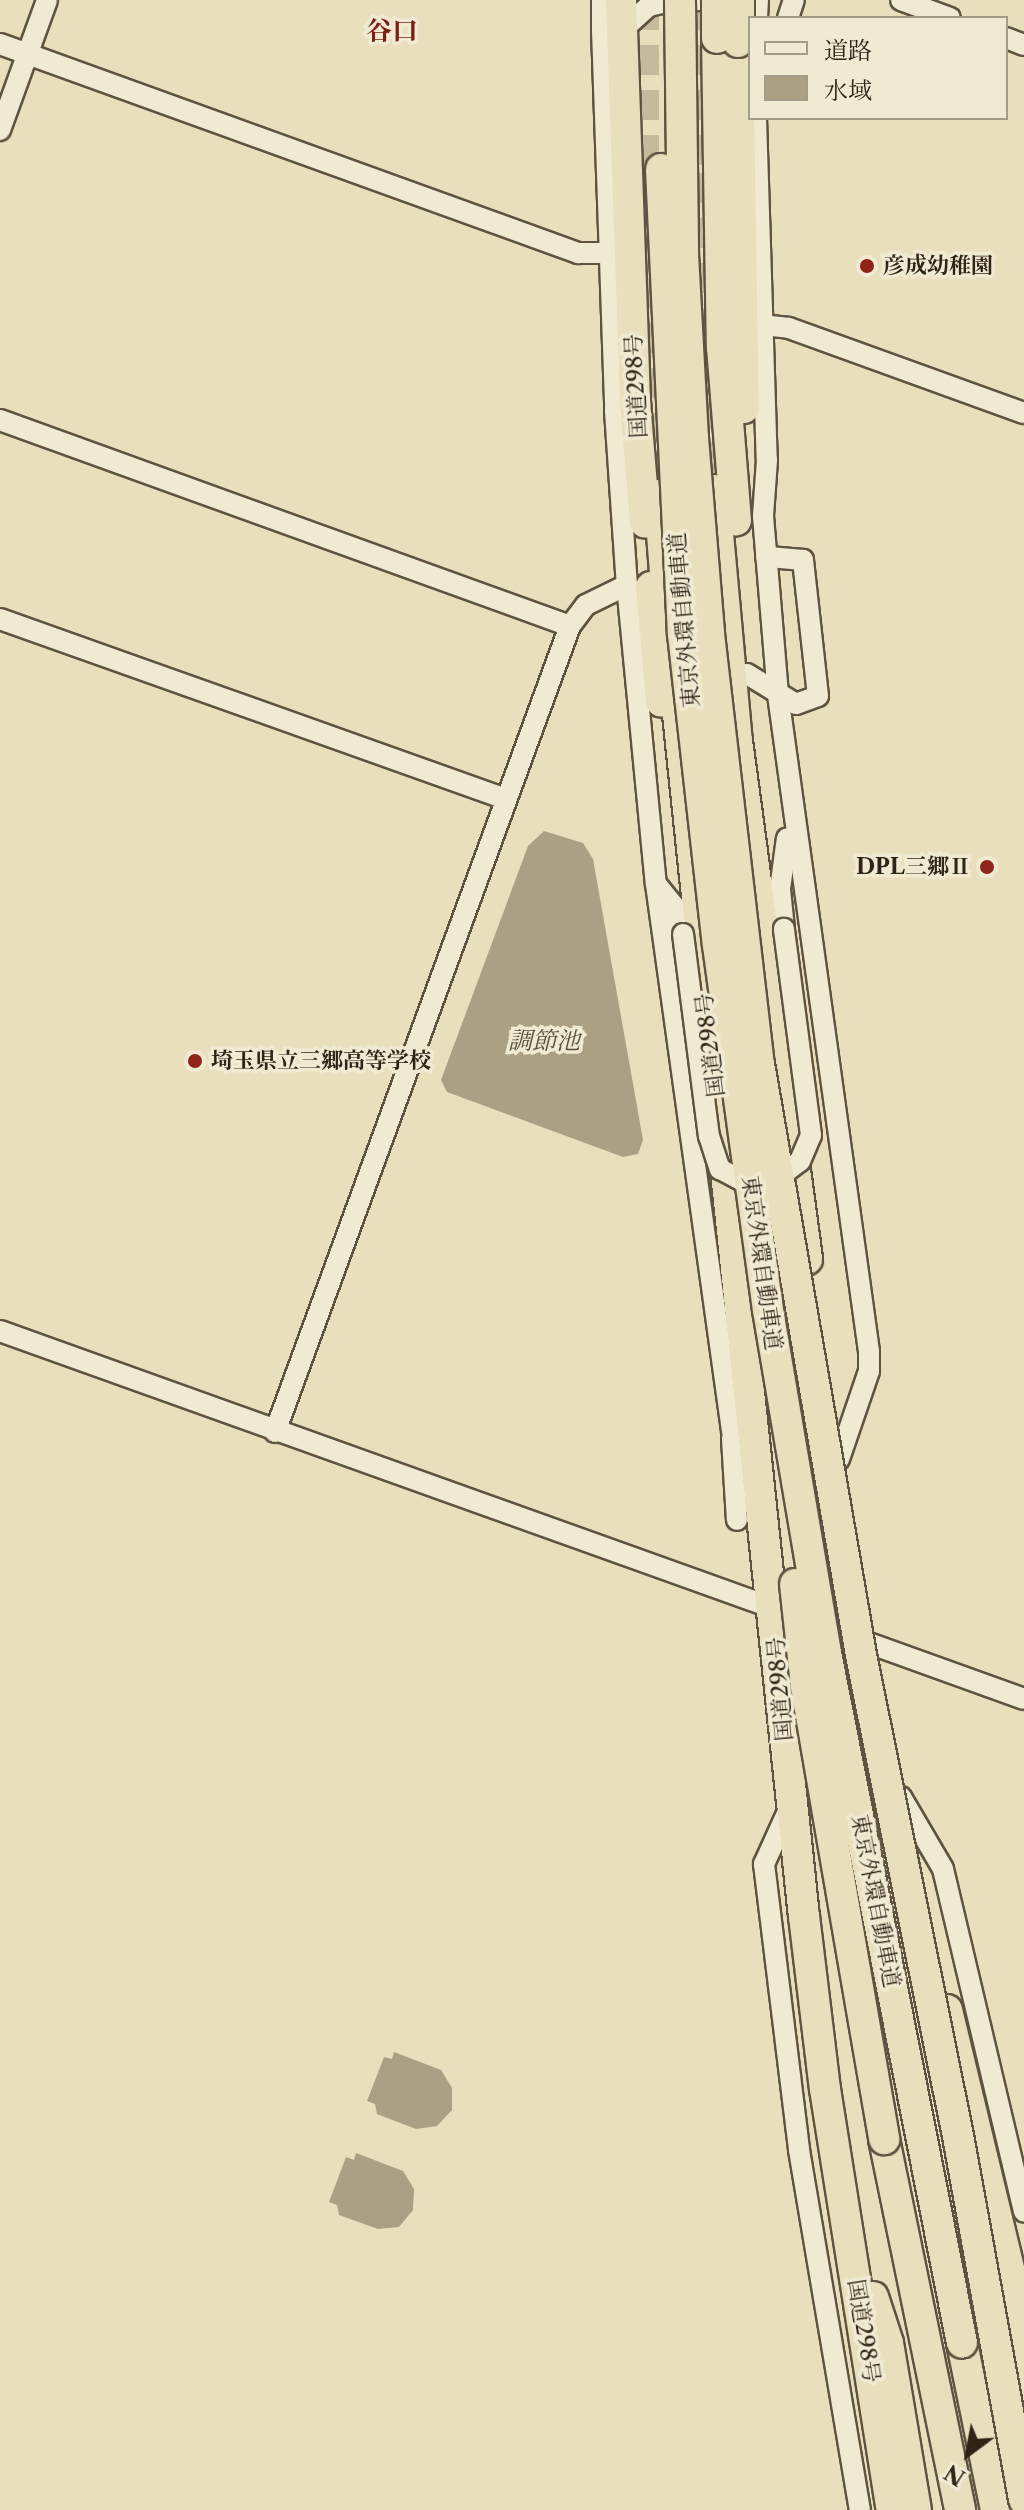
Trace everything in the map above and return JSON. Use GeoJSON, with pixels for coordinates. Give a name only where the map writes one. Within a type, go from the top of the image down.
{"type":"FeatureCollection","features":[{"type":"Feature","properties":{"kind":"highway","name":"東京外環自動車道"},"geometry":{"type":"LineString","coordinates":[[660,0],[661,249],[683,634],[718,945],[768,1310],[825,1648],[996,2510]]}},
{"type":"Feature","properties":{"kind":"highway","name":"東京外環自動車道"},"geometry":{"type":"LineString","coordinates":[[680,0],[683,254],[693,438],[710,649],[759,1064],[863,1669],[958,2136],[1024,2500]]}},
{"type":"Feature","properties":{"kind":"highway"},"geometry":{"type":"LineString","coordinates":[[717,0],[735,35]]}},
{"type":"Feature","properties":{"kind":"highway"},"geometry":{"type":"LineString","coordinates":[[739,0],[735,35],[746,396],[724,482],[752,856],[839,1459],[870,1645],[978,2151],[1024,2399]]}},
{"type":"Feature","properties":{"kind":"highway","name":"国道298号"},"geometry":{"type":"LineString","coordinates":[[613,15],[625,406],[669,779],[690,865]]}},
{"type":"Feature","properties":{"kind":"highway"},"geometry":{"type":"LineString","coordinates":[[724,482],[757,783],[752,856]]}},
{"type":"Feature","properties":{"kind":"highway","name":"国道298号"},"geometry":{"type":"LineString","coordinates":[[659,495],[690,865],[762,1488],[791,1805],[845,2212],[892,2510]]}},
{"type":"Feature","properties":{"kind":"highway"},"geometry":{"type":"LineString","coordinates":[[768,1310],[773,1415],[806,1686],[884,2139],[938,2416],[960,2510]]}},
{"type":"Feature","properties":{"kind":"highway"},"geometry":{"type":"LineString","coordinates":[[978,2151],[1024,2331]]}},
{"type":"Feature","properties":{"kind":"highway"},"geometry":{"type":"LineString","coordinates":[[845,2212],[888,2343],[916,2510]]}},
{"type":"Feature","properties":{"kind":"highway"},"geometry":{"type":"LineString","coordinates":[[938,2416],[951,2510]]}},
{"type":"Feature","properties":{"kind":"street"},"geometry":{"type":"LineString","coordinates":[[0,130],[47,0]]}},
{"type":"Feature","properties":{"kind":"street"},"geometry":{"type":"LineString","coordinates":[[901,0],[945,16]]}},
{"type":"Feature","properties":{"kind":"street"},"geometry":{"type":"LineString","coordinates":[[735,35],[718,2],[670,1],[613,15],[609,253],[625,406],[627,585],[656,884],[732,1431],[737,1520]]}},
{"type":"Feature","properties":{"kind":"street"},"geometry":{"type":"LineString","coordinates":[[0,44],[578,253],[609,253]]}},
{"type":"Feature","properties":{"kind":"street"},"geometry":{"type":"LineString","coordinates":[[756,120],[766,557],[778,695],[869,1352],[869,1371],[839,1459]]}},
{"type":"Feature","properties":{"kind":"street"},"geometry":{"type":"LineString","coordinates":[[762,325],[789,328],[1024,413]]}},
{"type":"Feature","properties":{"kind":"street"},"geometry":{"type":"LineString","coordinates":[[0,420],[570,626]]}},
{"type":"Feature","properties":{"kind":"street"},"geometry":{"type":"LineString","coordinates":[[747,674],[796,704],[818,696],[803,560],[766,557]]}},
{"type":"Feature","properties":{"kind":"street"},"geometry":{"type":"LineString","coordinates":[[275,1432],[570,626],[586,605],[627,585]]}},
{"type":"Feature","properties":{"kind":"street"},"geometry":{"type":"LineString","coordinates":[[0,619],[506,799]]}},
{"type":"Feature","properties":{"kind":"street"},"geometry":{"type":"LineString","coordinates":[[656,884],[674,906],[683,934],[709,1136],[720,1169],[741,1180],[784,1173],[800,1161],[811,1135],[780,889],[791,806]]}},
{"type":"Feature","properties":{"kind":"street"},"geometry":{"type":"LineString","coordinates":[[0,1331],[1024,1699]]}},
{"type":"Feature","properties":{"kind":"street"},"geometry":{"type":"LineString","coordinates":[[732,1431],[762,1488]]}},
{"type":"Feature","properties":{"kind":"street"},"geometry":{"type":"LineString","coordinates":[[901,1797],[943,1869],[1024,2212]]}},
{"type":"Feature","properties":{"kind":"street"},"geometry":{"type":"LineString","coordinates":[[791,1805],[764,1864],[799,2150],[860,2510]]}},
{"type":"Feature","properties":{"kind":"water","name":"調節池"},"geometry":{"type":"Polygon","coordinates":[[[544,831],[583,843],[593,859],[643,1140],[638,1154],[623,1157],[447,1092],[441,1080],[528,846],[544,831]]]}},
{"type":"Feature","properties":{"kind":"water"},"geometry":{"type":"Polygon","coordinates":[[[394,2052],[441,2070],[452,2088],[452,2110],[437,2126],[416,2129],[377,2114],[375,2104],[367,2101],[384,2057],[392,2059],[394,2052]]]}},
{"type":"Feature","properties":{"kind":"water"},"geometry":{"type":"Polygon","coordinates":[[[356,2153],[403,2171],[414,2189],[413,2210],[399,2227],[378,2229],[339,2215],[337,2205],[329,2202],[346,2157],[354,2160],[356,2153]]]}},
{"type":"Feature","properties":{"kind":"tunnel"},"geometry":{"type":"LineString","coordinates":[[644,0],[644,188],[659,495]]}},
{"type":"Feature","properties":{"kind":"tunnel"},"geometry":{"type":"LineString","coordinates":[[697,0],[698,173],[714,490]]}},
{"type":"Feature","properties":{"kind":"place","name":"彦成幼稚園"},"geometry":{"type":"Point","coordinates":[867,266]}},
{"type":"Feature","properties":{"kind":"place","name":"DPL三郷Ⅱ"},"geometry":{"type":"Point","coordinates":[987,867]}},
{"type":"Feature","properties":{"kind":"place","name":"埼玉県立三郷高等学校"},"geometry":{"type":"Point","coordinates":[195,1061]}},
{"type":"Feature","properties":{"kind":"district","name":"谷口"},"geometry":{"type":"Point","coordinates":[392,32]}}]}
